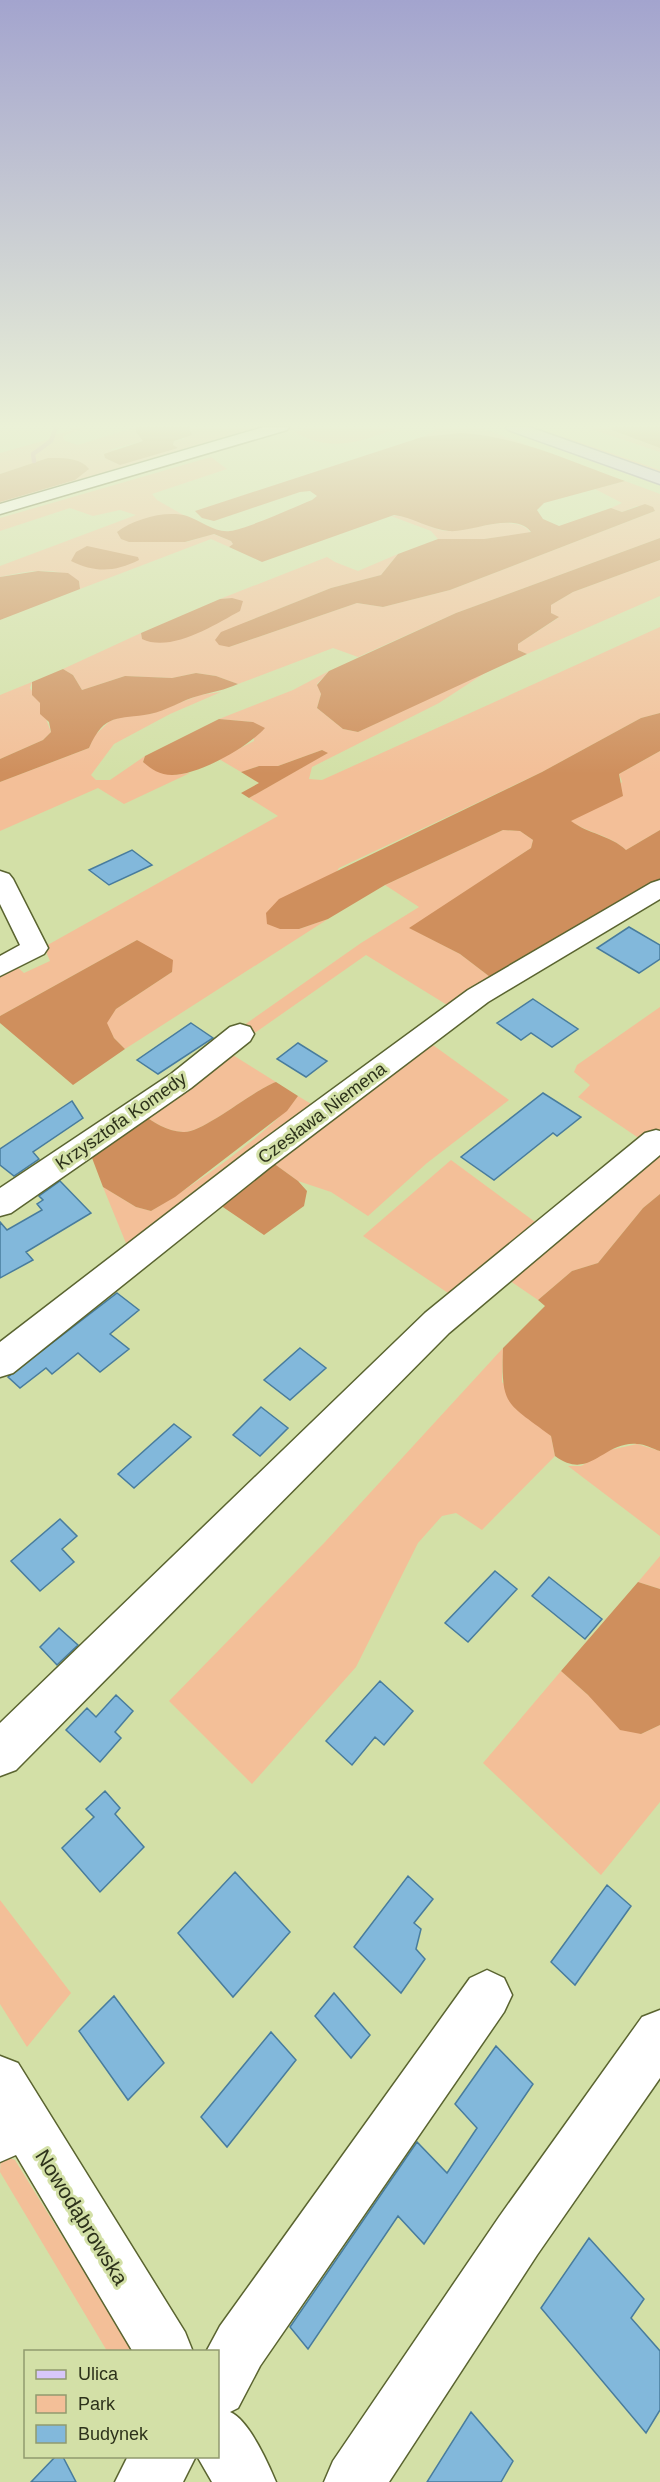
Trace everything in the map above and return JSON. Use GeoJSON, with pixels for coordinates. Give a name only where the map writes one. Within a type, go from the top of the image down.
{"type":"FeatureCollection","features":[{"type":"Feature","properties":{"kind":"street"},"geometry":{"type":"LineString","coordinates":[[0,879],[35,948],[0,967]]}},
{"type":"Feature","properties":{"kind":"street","name":"Czesława Niemena"},"geometry":{"type":"LineString","coordinates":[[0,1362],[258,1160],[478,996],[660,888]]}},
{"type":"Feature","properties":{"kind":"street","name":"Krzysztofa Komedy"},"geometry":{"type":"LineString","coordinates":[[0,1204],[181,1081],[240,1034]]}},
{"type":"Feature","properties":{"kind":"street"},"geometry":{"type":"LineString","coordinates":[[0,1754],[437,1323],[547,1229],[656,1141]]}},
{"type":"Feature","properties":{"kind":"street"},"geometry":{"type":"LineString","coordinates":[[219,2386],[240,2346],[487,1995]]}},
{"type":"Feature","properties":{"kind":"street"},"geometry":{"type":"LineString","coordinates":[[354,2482],[518,2236],[660,2034]]}},
{"type":"Feature","properties":{"kind":"street","name":"Nowodąbrowska"},"geometry":{"type":"LineString","coordinates":[[7,2111],[164,2350]]}},
{"type":"Feature","properties":{"kind":"street"},"geometry":{"type":"LineString","coordinates":[[219,2438],[246,2482]]}},
{"type":"Feature","properties":{"kind":"street"},"geometry":{"type":"LineString","coordinates":[[145,2482],[166,2458]]}},
{"type":"Feature","properties":{"kind":"green space"},"geometry":{"type":"Polygon","coordinates":[[[62,543],[201,543],[80,589],[79,581],[51,571],[31,571],[0,577],[0,566],[62,543]]]}},
{"type":"Feature","properties":{"kind":"green space"},"geometry":{"type":"Polygon","coordinates":[[[220,543],[232,543],[229,547],[220,543]]]}},
{"type":"Feature","properties":{"kind":"green space"},"geometry":{"type":"Polygon","coordinates":[[[572,543],[647,543],[456,613],[358,657],[333,648],[238,684],[216,676],[196,673],[172,678],[125,676],[82,690],[73,675],[63,669],[141,633],[142,639],[232,598],[220,599],[327,557],[358,571],[398,554],[381,575],[331,588],[246,622],[229,647],[357,603],[383,607],[450,590],[572,543]]]}},
{"type":"Feature","properties":{"kind":"green space"},"geometry":{"type":"Polygon","coordinates":[[[660,560],[660,596],[527,654],[518,650],[518,644],[558,618],[551,613],[551,605],[573,592],[660,560]]]}},
{"type":"Feature","properties":{"kind":"green space"},"geometry":{"type":"Polygon","coordinates":[[[660,627],[660,713],[641,718],[542,772],[339,868],[299,929],[328,919],[125,1049],[114,1038],[106,1023],[116,1009],[172,972],[137,940],[0,1016],[0,974],[16,966],[24,973],[50,961],[44,947],[278,816],[249,798],[327,753],[322,750],[278,766],[259,766],[241,772],[219,759],[254,741],[253,722],[219,719],[293,690],[329,671],[317,684],[321,694],[317,708],[343,729],[358,732],[491,669],[439,703],[312,767],[309,779],[322,780],[660,627]]]}},
{"type":"Feature","properties":{"kind":"green space"},"geometry":{"type":"Polygon","coordinates":[[[32,682],[30,688],[40,703],[51,732],[43,740],[0,759],[0,695],[32,682]]]}},
{"type":"Feature","properties":{"kind":"green space"},"geometry":{"type":"Polygon","coordinates":[[[221,692],[170,714],[114,744],[91,775],[96,780],[110,780],[145,756],[143,762],[172,775],[190,773],[124,804],[98,788],[0,831],[0,782],[89,748],[94,736],[110,721],[127,715],[150,714],[200,695],[221,692]]]}},
{"type":"Feature","properties":{"kind":"green space"},"geometry":{"type":"Polygon","coordinates":[[[660,751],[660,830],[626,850],[613,841],[570,821],[594,808],[622,782],[619,774],[660,751]]]}},
{"type":"Feature","properties":{"kind":"green space"},"geometry":{"type":"Polygon","coordinates":[[[503,830],[520,831],[533,840],[531,848],[410,928],[460,954],[494,980],[452,1008],[366,955],[249,1037],[237,1030],[361,943],[419,907],[385,885],[503,830]]]}},
{"type":"Feature","properties":{"kind":"green space"},"geometry":{"type":"Polygon","coordinates":[[[660,1007],[660,1194],[643,1208],[598,1263],[572,1271],[538,1300],[500,1274],[646,1143],[578,1097],[590,1085],[574,1072],[577,1065],[660,1007]]]}},
{"type":"Feature","properties":{"kind":"green space"},"geometry":{"type":"Polygon","coordinates":[[[426,1040],[509,1100],[427,1163],[368,1216],[331,1192],[298,1181],[269,1160],[426,1040]]]}},
{"type":"Feature","properties":{"kind":"green space"},"geometry":{"type":"Polygon","coordinates":[[[228,1052],[276,1082],[192,1131],[171,1130],[141,1114],[228,1052]]]}},
{"type":"Feature","properties":{"kind":"green space"},"geometry":{"type":"Polygon","coordinates":[[[298,1096],[318,1108],[130,1253],[103,1187],[136,1207],[151,1211],[208,1174],[251,1142],[270,1126],[298,1096]]]}},
{"type":"Feature","properties":{"kind":"green space"},"geometry":{"type":"Polygon","coordinates":[[[451,1160],[542,1227],[457,1299],[363,1236],[451,1160]]]}},
{"type":"Feature","properties":{"kind":"green space"},"geometry":{"type":"Polygon","coordinates":[[[503,1348],[502,1382],[551,1436],[555,1456],[482,1530],[456,1513],[442,1516],[418,1543],[356,1667],[252,1784],[169,1701],[325,1542],[503,1348]]]}},
{"type":"Feature","properties":{"kind":"green space"},"geometry":{"type":"Polygon","coordinates":[[[637,1444],[660,1451],[660,1536],[568,1466],[581,1466],[610,1450],[637,1444]]]}},
{"type":"Feature","properties":{"kind":"green space"},"geometry":{"type":"Polygon","coordinates":[[[660,1556],[660,1589],[638,1582],[660,1556]]]}},
{"type":"Feature","properties":{"kind":"green space"},"geometry":{"type":"Polygon","coordinates":[[[561,1671],[588,1695],[641,1734],[660,1725],[660,1802],[601,1875],[483,1763],[561,1671]]]}},
{"type":"Feature","properties":{"kind":"green space"},"geometry":{"type":"Polygon","coordinates":[[[0,1900],[71,1993],[27,2047],[0,2004],[0,1900]]]}},
{"type":"Feature","properties":{"kind":"green space"},"geometry":{"type":"Polygon","coordinates":[[[1,2155],[15,2160],[132,2350],[106,2350],[0,2172],[1,2155]]]}},
{"type":"Feature","properties":{"kind":"shaded area"},"geometry":{"type":"Polygon","coordinates":[[[316,543],[262,562],[229,547],[233,544],[316,543]]]}},
{"type":"Feature","properties":{"kind":"shaded area"},"geometry":{"type":"Polygon","coordinates":[[[428,543],[572,543],[450,590],[383,607],[357,603],[229,647],[219,645],[215,640],[221,632],[331,588],[381,575],[398,554],[428,543]]]}},
{"type":"Feature","properties":{"kind":"shaded area"},"geometry":{"type":"Polygon","coordinates":[[[647,543],[660,543],[660,560],[573,592],[551,605],[551,613],[559,617],[518,644],[518,650],[527,654],[358,732],[343,729],[317,708],[321,694],[317,685],[329,671],[456,613],[647,543]]]}},
{"type":"Feature","properties":{"kind":"shaded area"},"geometry":{"type":"Polygon","coordinates":[[[87,546],[138,557],[139,560],[122,567],[105,570],[88,568],[71,561],[76,552],[87,546]]]}},
{"type":"Feature","properties":{"kind":"shaded area"},"geometry":{"type":"Polygon","coordinates":[[[38,571],[68,573],[79,581],[80,589],[0,620],[0,577],[38,571]]]}},
{"type":"Feature","properties":{"kind":"shaded area"},"geometry":{"type":"Polygon","coordinates":[[[232,598],[243,601],[240,611],[192,636],[166,642],[142,639],[141,633],[220,599],[232,598]]]}},
{"type":"Feature","properties":{"kind":"shaded area"},"geometry":{"type":"Polygon","coordinates":[[[63,669],[73,675],[82,690],[125,676],[172,678],[196,673],[216,676],[238,684],[192,698],[156,713],[114,720],[101,728],[89,748],[0,782],[0,759],[43,740],[51,732],[49,722],[40,714],[40,703],[32,695],[32,682],[63,669]]]}},
{"type":"Feature","properties":{"kind":"shaded area"},"geometry":{"type":"Polygon","coordinates":[[[660,713],[660,751],[619,774],[623,796],[571,821],[613,841],[626,850],[660,830],[660,885],[494,980],[460,954],[409,928],[531,848],[533,840],[520,831],[503,830],[385,885],[328,919],[299,929],[280,929],[267,924],[266,913],[279,899],[542,772],[641,718],[660,713]]]}},
{"type":"Feature","properties":{"kind":"shaded area"},"geometry":{"type":"Polygon","coordinates":[[[219,719],[253,722],[265,728],[222,759],[183,774],[164,774],[143,762],[145,756],[219,719]]]}},
{"type":"Feature","properties":{"kind":"shaded area"},"geometry":{"type":"Polygon","coordinates":[[[322,750],[328,753],[249,798],[241,793],[259,783],[241,772],[259,766],[278,766],[322,750]]]}},
{"type":"Feature","properties":{"kind":"shaded area"},"geometry":{"type":"Polygon","coordinates":[[[137,940],[173,960],[172,972],[116,1009],[107,1023],[114,1038],[125,1049],[73,1085],[0,1023],[0,1016],[137,940]]]}},
{"type":"Feature","properties":{"kind":"shaded area"},"geometry":{"type":"Polygon","coordinates":[[[276,1082],[298,1096],[287,1111],[175,1197],[151,1211],[136,1207],[103,1187],[89,1150],[141,1114],[171,1130],[192,1131],[276,1082]]]}},
{"type":"Feature","properties":{"kind":"shaded area"},"geometry":{"type":"Polygon","coordinates":[[[269,1160],[298,1181],[307,1191],[304,1206],[264,1235],[214,1201],[269,1160]]]}},
{"type":"Feature","properties":{"kind":"shaded area"},"geometry":{"type":"Polygon","coordinates":[[[660,1194],[660,1451],[640,1444],[625,1445],[587,1463],[578,1465],[567,1463],[555,1456],[551,1436],[524,1416],[509,1401],[503,1382],[503,1348],[545,1306],[538,1300],[572,1271],[598,1263],[643,1208],[660,1194]]]}},
{"type":"Feature","properties":{"kind":"shaded area"},"geometry":{"type":"Polygon","coordinates":[[[638,1582],[660,1589],[660,1725],[641,1734],[620,1730],[588,1695],[561,1671],[638,1582]]]}},
{"type":"Feature","properties":{"kind":"building"},"geometry":{"type":"Polygon","coordinates":[[[132,850],[152,865],[109,885],[89,870],[132,850]]]}},
{"type":"Feature","properties":{"kind":"building"},"geometry":{"type":"Polygon","coordinates":[[[629,927],[660,945],[660,959],[639,973],[597,948],[629,927]]]}},
{"type":"Feature","properties":{"kind":"building"},"geometry":{"type":"Polygon","coordinates":[[[533,999],[578,1029],[552,1047],[531,1033],[521,1040],[497,1023],[533,999]]]}},
{"type":"Feature","properties":{"kind":"building"},"geometry":{"type":"Polygon","coordinates":[[[191,1023],[213,1038],[158,1074],[137,1060],[191,1023]]]}},
{"type":"Feature","properties":{"kind":"building"},"geometry":{"type":"Polygon","coordinates":[[[298,1043],[327,1061],[306,1077],[277,1059],[298,1043]]]}},
{"type":"Feature","properties":{"kind":"building"},"geometry":{"type":"Polygon","coordinates":[[[543,1093],[581,1117],[557,1136],[553,1133],[494,1180],[461,1157],[543,1093]]]}},
{"type":"Feature","properties":{"kind":"building"},"geometry":{"type":"Polygon","coordinates":[[[72,1101],[83,1118],[33,1152],[39,1159],[14,1176],[0,1165],[0,1149],[72,1101]]]}},
{"type":"Feature","properties":{"kind":"building"},"geometry":{"type":"Polygon","coordinates":[[[60,1181],[91,1213],[26,1252],[33,1260],[0,1278],[0,1222],[7,1230],[42,1210],[37,1204],[43,1200],[39,1196],[60,1181]]]}},
{"type":"Feature","properties":{"kind":"building"},"geometry":{"type":"Polygon","coordinates":[[[117,1293],[139,1310],[110,1334],[129,1349],[100,1372],[78,1353],[52,1374],[46,1368],[20,1388],[8,1377],[117,1293]]]}},
{"type":"Feature","properties":{"kind":"building"},"geometry":{"type":"Polygon","coordinates":[[[300,1348],[326,1368],[290,1400],[264,1380],[300,1348]]]}},
{"type":"Feature","properties":{"kind":"building"},"geometry":{"type":"Polygon","coordinates":[[[261,1407],[288,1428],[260,1456],[233,1435],[261,1407]]]}},
{"type":"Feature","properties":{"kind":"building"},"geometry":{"type":"Polygon","coordinates":[[[174,1424],[191,1437],[134,1488],[118,1474],[174,1424]]]}},
{"type":"Feature","properties":{"kind":"building"},"geometry":{"type":"Polygon","coordinates":[[[60,1519],[77,1536],[62,1549],[74,1562],[40,1591],[11,1561],[60,1519]]]}},
{"type":"Feature","properties":{"kind":"building"},"geometry":{"type":"Polygon","coordinates":[[[495,1571],[517,1589],[468,1642],[445,1623],[495,1571]]]}},
{"type":"Feature","properties":{"kind":"building"},"geometry":{"type":"Polygon","coordinates":[[[549,1577],[602,1619],[585,1639],[532,1596],[549,1577]]]}},
{"type":"Feature","properties":{"kind":"building"},"geometry":{"type":"Polygon","coordinates":[[[59,1628],[78,1645],[57,1665],[40,1647],[59,1628]]]}},
{"type":"Feature","properties":{"kind":"building"},"geometry":{"type":"Polygon","coordinates":[[[380,1681],[413,1711],[384,1745],[375,1737],[352,1765],[326,1741],[380,1681]]]}},
{"type":"Feature","properties":{"kind":"building"},"geometry":{"type":"Polygon","coordinates":[[[116,1695],[133,1711],[115,1732],[121,1738],[100,1762],[66,1730],[87,1708],[96,1717],[116,1695]]]}},
{"type":"Feature","properties":{"kind":"building"},"geometry":{"type":"Polygon","coordinates":[[[105,1791],[120,1808],[115,1814],[144,1847],[100,1892],[62,1848],[94,1817],[86,1809],[105,1791]]]}},
{"type":"Feature","properties":{"kind":"building"},"geometry":{"type":"Polygon","coordinates":[[[235,1872],[290,1932],[233,1997],[178,1933],[235,1872]]]}},
{"type":"Feature","properties":{"kind":"building"},"geometry":{"type":"Polygon","coordinates":[[[408,1876],[433,1899],[414,1923],[421,1929],[416,1949],[425,1959],[401,1993],[354,1947],[408,1876]]]}},
{"type":"Feature","properties":{"kind":"building"},"geometry":{"type":"Polygon","coordinates":[[[607,1885],[631,1906],[575,1985],[551,1962],[607,1885]]]}},
{"type":"Feature","properties":{"kind":"building"},"geometry":{"type":"Polygon","coordinates":[[[334,1993],[370,2035],[351,2058],[315,2016],[334,1993]]]}},
{"type":"Feature","properties":{"kind":"building"},"geometry":{"type":"Polygon","coordinates":[[[114,1996],[164,2063],[128,2100],[79,2031],[114,1996]]]}},
{"type":"Feature","properties":{"kind":"building"},"geometry":{"type":"Polygon","coordinates":[[[271,2032],[296,2060],[227,2147],[201,2117],[271,2032]]]}},
{"type":"Feature","properties":{"kind":"building"},"geometry":{"type":"Polygon","coordinates":[[[496,2046],[533,2084],[424,2244],[398,2216],[308,2349],[290,2327],[417,2142],[447,2173],[477,2128],[455,2104],[496,2046]]]}},
{"type":"Feature","properties":{"kind":"building"},"geometry":{"type":"Polygon","coordinates":[[[589,2238],[644,2299],[631,2318],[660,2351],[660,2410],[646,2433],[541,2308],[589,2238]]]}},
{"type":"Feature","properties":{"kind":"building"},"geometry":{"type":"Polygon","coordinates":[[[471,2412],[513,2461],[501,2482],[427,2482],[471,2412]]]}},
{"type":"Feature","properties":{"kind":"building"},"geometry":{"type":"Polygon","coordinates":[[[54,2458],[64,2458],[76,2482],[31,2482],[54,2458]]]}}]}
